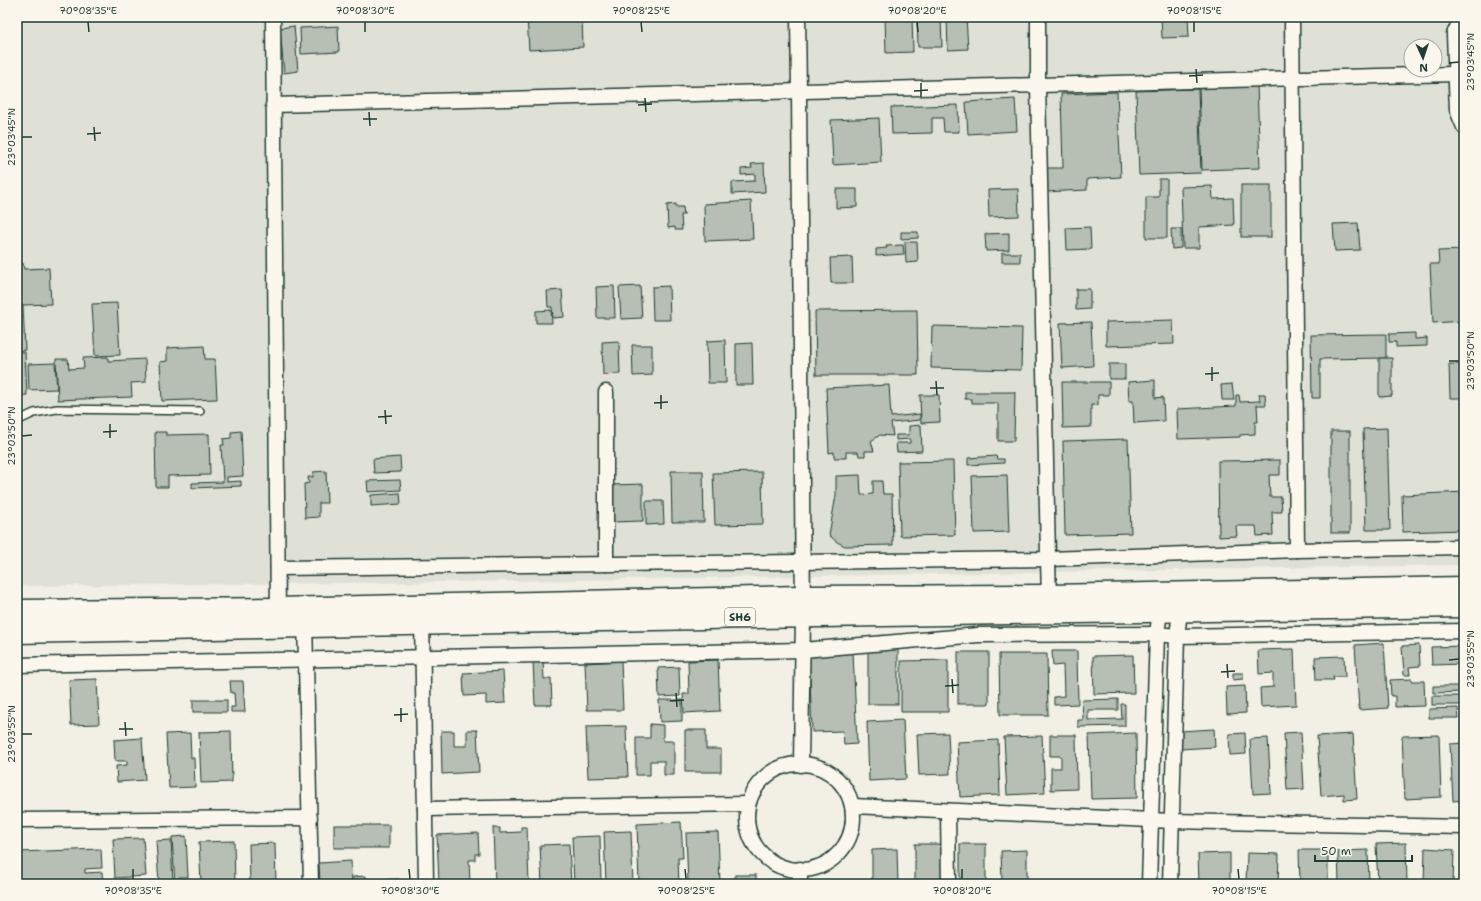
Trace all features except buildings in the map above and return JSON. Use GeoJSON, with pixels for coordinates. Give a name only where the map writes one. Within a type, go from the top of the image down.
{"type":"FeatureCollection","features":[{"type":"Feature","properties":{"kind":"main road","name":"SH6"},"geometry":{"type":"LineString","coordinates":[[1171,602],[1464,588]]}},
{"type":"Feature","properties":{"kind":"main road","name":"SH6"},"geometry":{"type":"LineString","coordinates":[[17,632],[305,617],[803,607],[1171,602],[1464,606]]}},
{"type":"Feature","properties":{"kind":"main road","name":"SH6"},"geometry":{"type":"LineString","coordinates":[[17,611],[279,618]]}},
{"type":"Feature","properties":{"kind":"street"},"geometry":{"type":"LineString","coordinates":[[272,17],[279,618]]}},
{"type":"Feature","properties":{"kind":"street"},"geometry":{"type":"LineString","coordinates":[[798,17],[803,562],[801,765]]}},
{"type":"Feature","properties":{"kind":"street"},"geometry":{"type":"LineString","coordinates":[[1038,17],[1038,85],[1049,604]]}},
{"type":"Feature","properties":{"kind":"street"},"geometry":{"type":"LineString","coordinates":[[1292,17],[1297,550]]}},
{"type":"Feature","properties":{"kind":"street"},"geometry":{"type":"LineString","coordinates":[[1462,17],[1454,34],[1457,110],[1464,127]]}},
{"type":"Feature","properties":{"kind":"street"},"geometry":{"type":"LineString","coordinates":[[273,105],[1455,74]]}},
{"type":"Feature","properties":{"kind":"street"},"geometry":{"type":"LineString","coordinates":[[606,392],[606,564]]}},
{"type":"Feature","properties":{"kind":"street"},"geometry":{"type":"LineString","coordinates":[[278,568],[1048,559],[1297,550],[1464,547]]}},
{"type":"Feature","properties":{"kind":"street"},"geometry":{"type":"LineString","coordinates":[[1149,884],[1157,634],[1171,602]]}},
{"type":"Feature","properties":{"kind":"street"},"geometry":{"type":"LineString","coordinates":[[1170,884],[1177,636],[1171,602]]}},
{"type":"Feature","properties":{"kind":"street"},"geometry":{"type":"LineString","coordinates":[[422,615],[426,884]]}},
{"type":"Feature","properties":{"kind":"street"},"geometry":{"type":"LineString","coordinates":[[305,617],[311,884]]}},
{"type":"Feature","properties":{"kind":"street"},"geometry":{"type":"LineString","coordinates":[[17,665],[803,650],[978,635],[1157,634],[1177,636],[1464,631]]}},
{"type":"Feature","properties":{"kind":"street"},"geometry":{"type":"LineString","coordinates":[[790,764],[815,765],[830,772],[845,787],[853,806],[852,828],[845,846],[830,861],[810,869],[791,869],[770,861],[755,846],[747,827],[748,804],[756,787],[770,772],[790,764]]}},
{"type":"Feature","properties":{"kind":"street"},"geometry":{"type":"LineString","coordinates":[[425,809],[748,804]]}},
{"type":"Feature","properties":{"kind":"street"},"geometry":{"type":"LineString","coordinates":[[853,806],[1172,821],[1464,828]]}},
{"type":"Feature","properties":{"kind":"street"},"geometry":{"type":"LineString","coordinates":[[948,811],[949,884]]}},
{"type":"Feature","properties":{"kind":"street"},"geometry":{"type":"LineString","coordinates":[[17,820],[310,818]]}},
{"type":"Feature","properties":{"kind":"street"},"geometry":{"type":"LineString","coordinates":[[800,869],[800,884]]}},
{"type":"Feature","properties":{"kind":"lane"},"geometry":{"type":"LineString","coordinates":[[17,421],[34,413],[57,409],[200,411]]}},
{"type":"Feature","properties":{"kind":"shaded area"},"geometry":{"type":"Polygon","coordinates":[[[17,17],[1464,17],[1464,565],[458,582],[17,586],[17,17]]]}}]}
